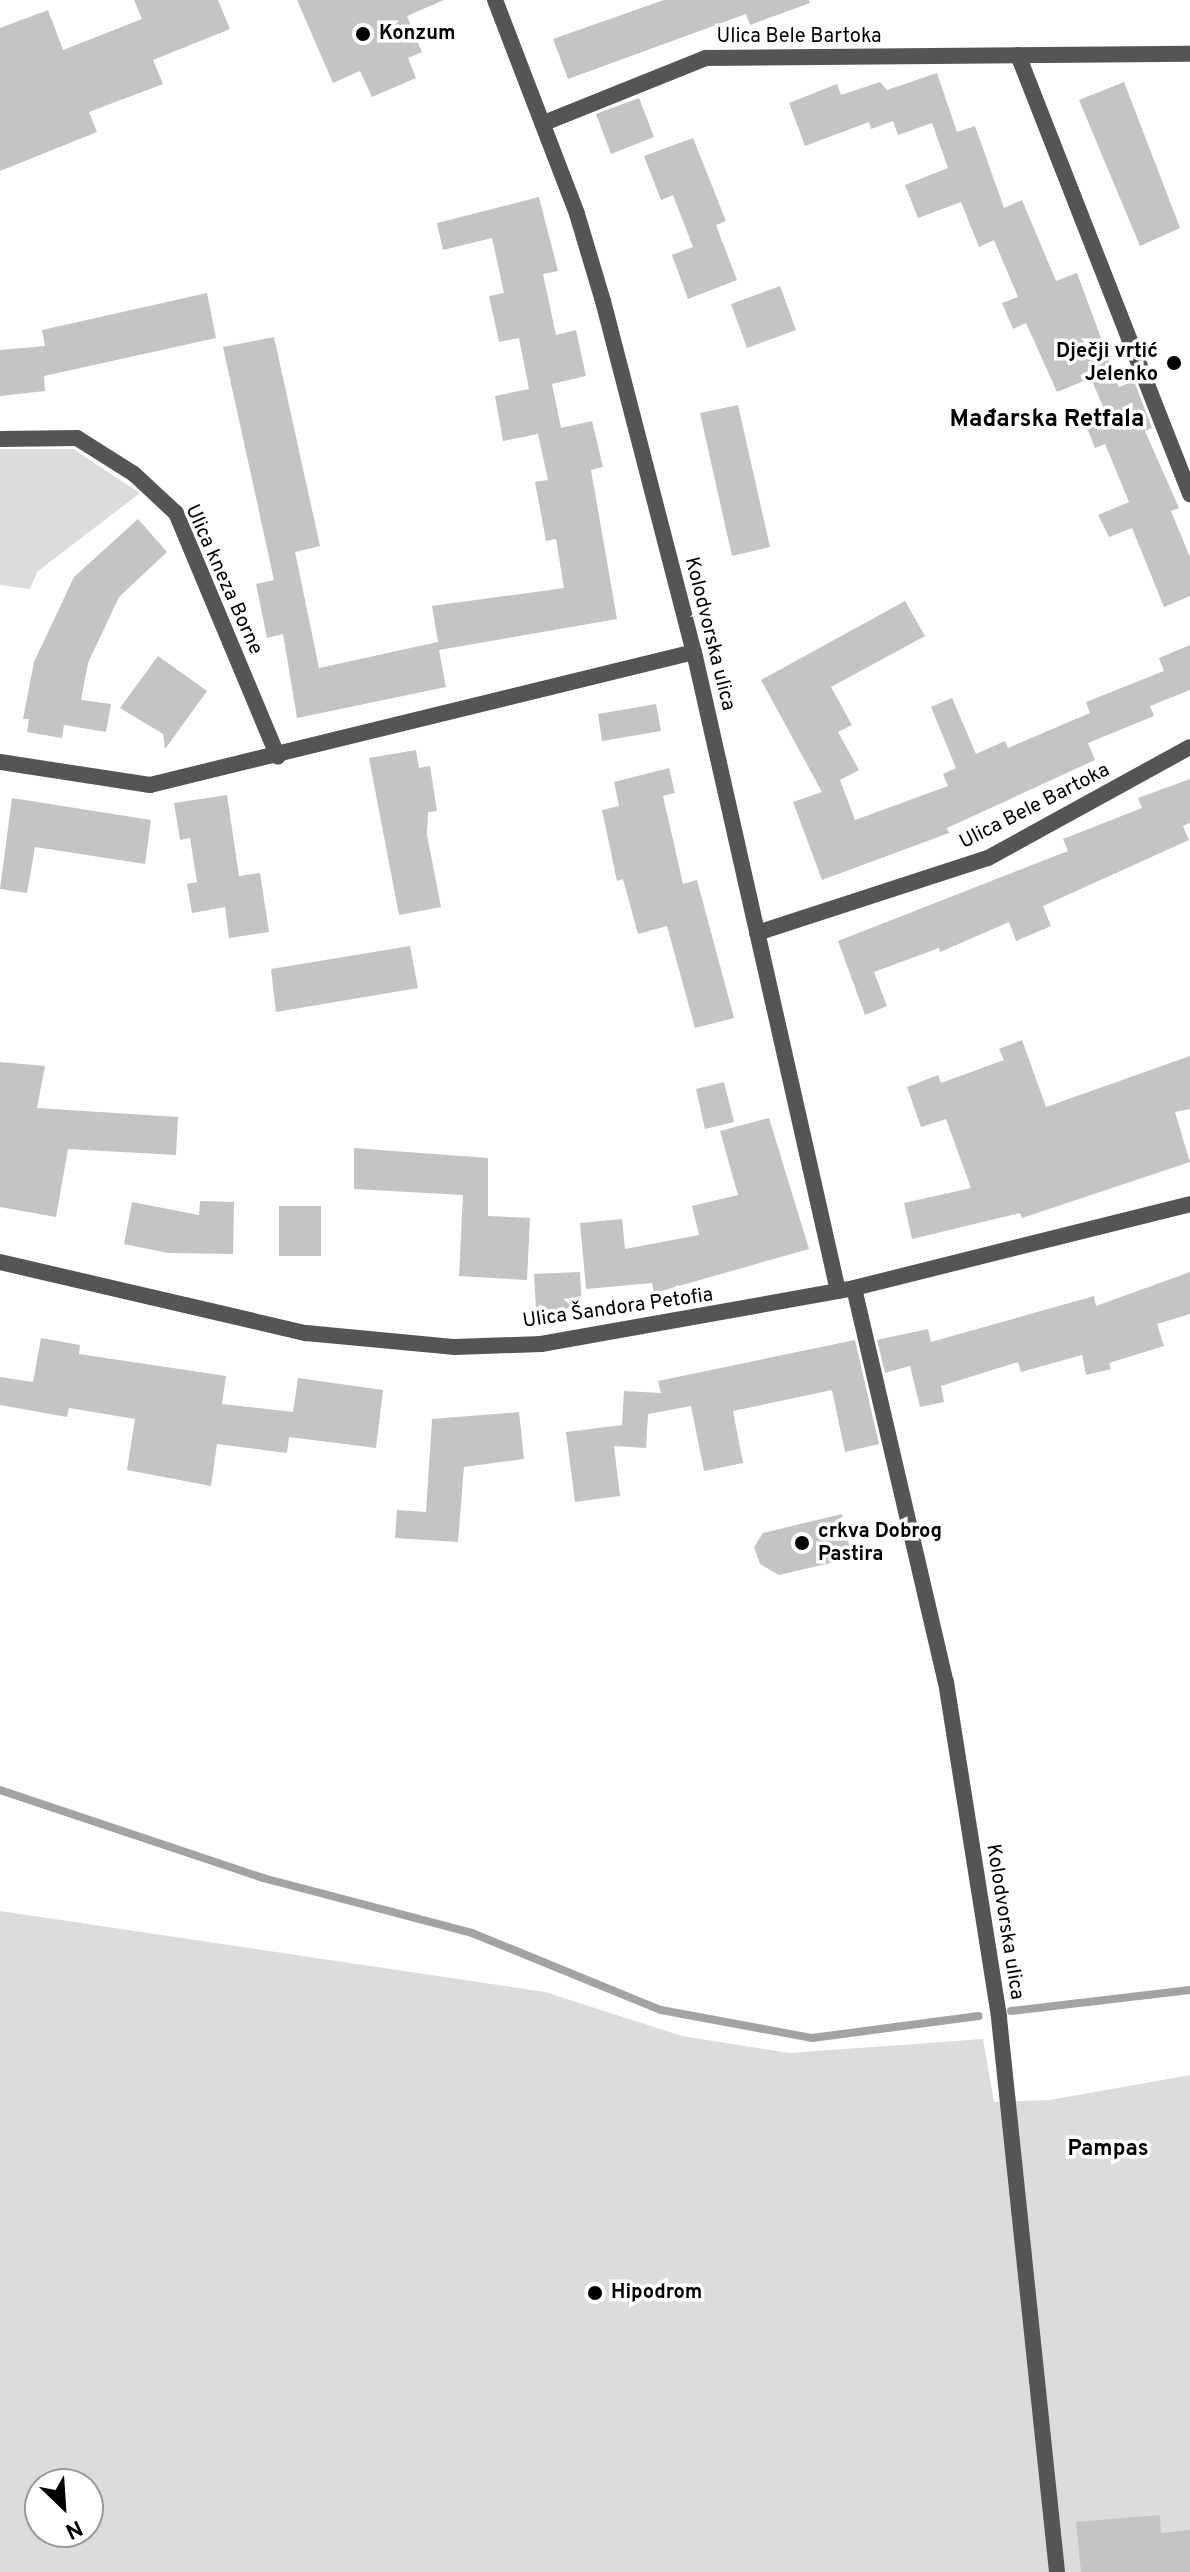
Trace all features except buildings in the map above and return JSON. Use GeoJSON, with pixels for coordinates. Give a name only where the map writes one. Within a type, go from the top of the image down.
{"type":"FeatureCollection","features":[{"type":"Feature","properties":{"kind":"street","name":"Kolodvorska ulica"},"geometry":{"type":"LineString","coordinates":[[495,0],[544,123],[603,301],[694,652],[757,933],[846,1290],[917,1542],[961,1772],[999,2018],[1057,2572]]}},
{"type":"Feature","properties":{"kind":"street","name":"Ulica Bele Bartoka"},"geometry":{"type":"LineString","coordinates":[[544,123],[706,58],[1190,54]]}},
{"type":"Feature","properties":{"kind":"street"},"geometry":{"type":"LineString","coordinates":[[1018,55],[1190,495]]}},
{"type":"Feature","properties":{"kind":"street","name":"Ulica kneza Borne"},"geometry":{"type":"LineString","coordinates":[[0,439],[77,438],[134,474],[176,513],[278,757]]}},
{"type":"Feature","properties":{"kind":"street"},"geometry":{"type":"LineString","coordinates":[[0,762],[150,785],[278,757],[694,652]]}},
{"type":"Feature","properties":{"kind":"street","name":"Ulica Bele Bartoka"},"geometry":{"type":"LineString","coordinates":[[757,933],[988,858],[1190,747]]}},
{"type":"Feature","properties":{"kind":"street","name":"Ulica Šandora Petofia"},"geometry":{"type":"LineString","coordinates":[[0,1262],[306,1333],[455,1347],[571,1339],[846,1290],[1190,1204]]}},
{"type":"Feature","properties":{"kind":"shaded area"},"geometry":{"type":"Polygon","coordinates":[[[0,449],[73,449],[140,493],[37,572],[30,589],[0,585],[0,449]]]}},
{"type":"Feature","properties":{"kind":"shaded area","name":"Hipodrom"},"geometry":{"type":"Polygon","coordinates":[[[0,1911],[545,1992],[682,2036],[789,2053],[983,2039],[994,2102],[1050,2100],[1190,2075],[1190,2572],[0,2572],[0,1911]]]}},
{"type":"Feature","properties":{"kind":"waterway"},"geometry":{"type":"LineString","coordinates":[[0,1790],[263,1878],[472,1933],[661,2010],[812,2038],[979,2016]]}},
{"type":"Feature","properties":{"kind":"waterway"},"geometry":{"type":"LineString","coordinates":[[1011,2011],[1190,1990]]}},
{"type":"Feature","properties":{"kind":"place","name":"Konzum"},"geometry":{"type":"Point","coordinates":[363,34]}},
{"type":"Feature","properties":{"kind":"place","name":"Dječji vrtić Jelenko"},"geometry":{"type":"Point","coordinates":[1174,363]}},
{"type":"Feature","properties":{"kind":"place","name":"crkva Dobrog Pastira"},"geometry":{"type":"Point","coordinates":[802,1543]}},
{"type":"Feature","properties":{"kind":"place","name":"Hipodrom"},"geometry":{"type":"Point","coordinates":[595,2293]}},
{"type":"Feature","properties":{"kind":"district","name":"Mađarska Retfala"},"geometry":{"type":"Point","coordinates":[1047,421]}},
{"type":"Feature","properties":{"kind":"district","name":"Pampas"},"geometry":{"type":"Point","coordinates":[1108,2150]}}]}
